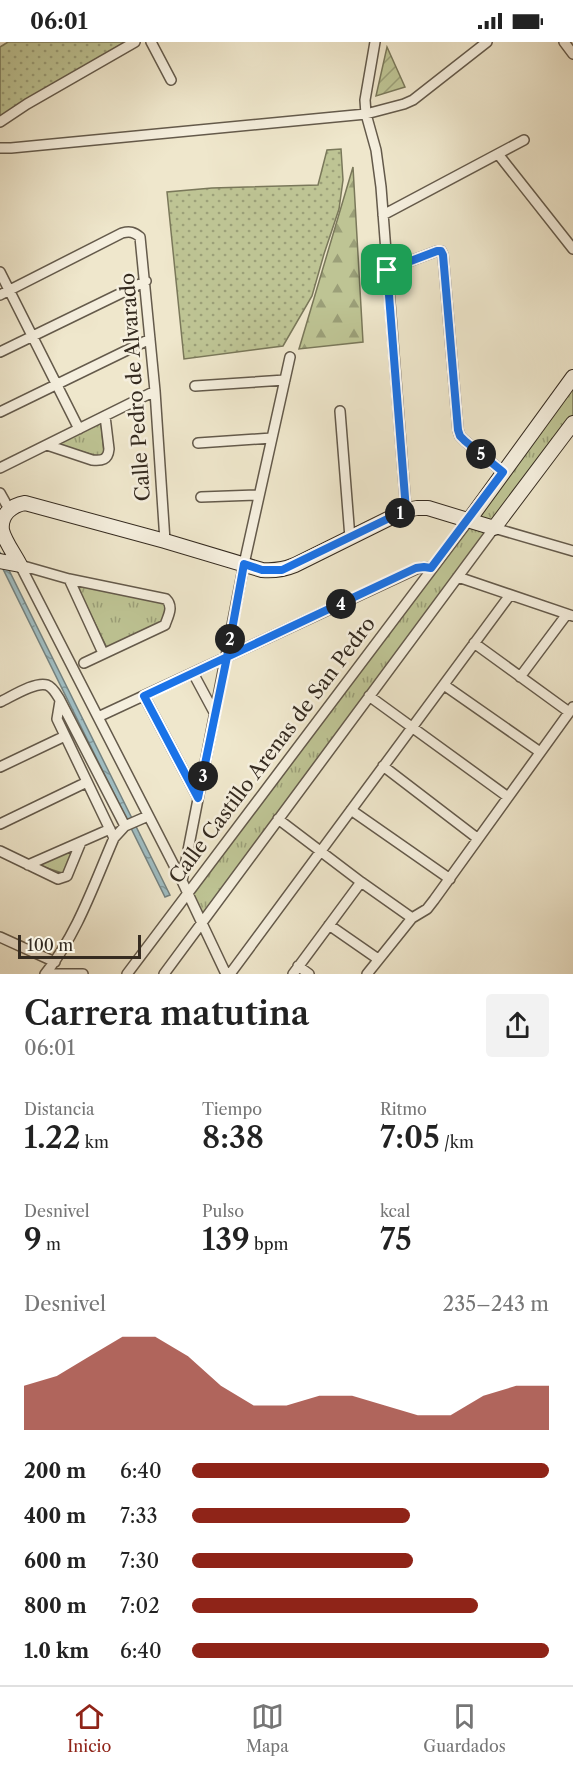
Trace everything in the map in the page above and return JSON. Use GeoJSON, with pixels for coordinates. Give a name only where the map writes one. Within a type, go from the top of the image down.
{"type":"FeatureCollection","features":[{"type":"Feature","properties":{"kind":"main road"},"geometry":{"type":"LineString","coordinates":[[468,520],[573,377]]}},
{"type":"Feature","properties":{"kind":"main road"},"geometry":{"type":"LineString","coordinates":[[10,563],[1,529],[2,522],[9,509],[17,504],[25,503],[262,570],[282,570],[406,510],[417,507],[428,508],[494,528],[573,423]]}},
{"type":"Feature","properties":{"kind":"main road"},"geometry":{"type":"LineString","coordinates":[[525,443],[546,459]]}},
{"type":"Feature","properties":{"kind":"street"},"geometry":{"type":"LineString","coordinates":[[0,122],[135,42]]}},
{"type":"Feature","properties":{"kind":"street"},"geometry":{"type":"LineString","coordinates":[[151,42],[171,80]]}},
{"type":"Feature","properties":{"kind":"street"},"geometry":{"type":"LineString","coordinates":[[375,42],[365,100],[381,187],[406,510]]}},
{"type":"Feature","properties":{"kind":"street"},"geometry":{"type":"LineString","coordinates":[[0,148],[366,114],[413,100],[487,42]]}},
{"type":"Feature","properties":{"kind":"street"},"geometry":{"type":"LineString","coordinates":[[564,42],[573,54]]}},
{"type":"Feature","properties":{"kind":"street"},"geometry":{"type":"LineString","coordinates":[[383,215],[524,140]]}},
{"type":"Feature","properties":{"kind":"street"},"geometry":{"type":"LineString","coordinates":[[498,154],[573,249]]}},
{"type":"Feature","properties":{"kind":"street","name":"Calle Pedro de Alvarado"},"geometry":{"type":"LineString","coordinates":[[4,292],[122,233],[129,231],[140,237],[146,281],[165,541]]}},
{"type":"Feature","properties":{"kind":"street"},"geometry":{"type":"LineString","coordinates":[[387,270],[441,251],[458,430],[465,441],[503,472]]}},
{"type":"Feature","properties":{"kind":"street"},"geometry":{"type":"LineString","coordinates":[[0,273],[4,292],[32,336],[79,429]]}},
{"type":"Feature","properties":{"kind":"street"},"geometry":{"type":"LineString","coordinates":[[0,352],[146,281]]}},
{"type":"Feature","properties":{"kind":"street"},"geometry":{"type":"LineString","coordinates":[[0,412],[150,339]]}},
{"type":"Feature","properties":{"kind":"street"},"geometry":{"type":"LineString","coordinates":[[182,881],[244,564],[290,357]]}},
{"type":"Feature","properties":{"kind":"street"},"geometry":{"type":"LineString","coordinates":[[195,386],[285,380]]}},
{"type":"Feature","properties":{"kind":"street"},"geometry":{"type":"LineString","coordinates":[[0,468],[155,391]]}},
{"type":"Feature","properties":{"kind":"street"},"geometry":{"type":"LineString","coordinates":[[340,411],[350,538]]}},
{"type":"Feature","properties":{"kind":"street"},"geometry":{"type":"LineString","coordinates":[[47,445],[92,460],[105,459],[109,449],[105,416]]}},
{"type":"Feature","properties":{"kind":"street"},"geometry":{"type":"LineString","coordinates":[[198,443],[272,438]]}},
{"type":"Feature","properties":{"kind":"street"},"geometry":{"type":"LineString","coordinates":[[0,493],[9,509]]}},
{"type":"Feature","properties":{"kind":"street"},"geometry":{"type":"LineString","coordinates":[[201,497],[259,495]]}},
{"type":"Feature","properties":{"kind":"street","name":"Calle Castillo Arenas de San Pedro"},"geometry":{"type":"LineString","coordinates":[[127,974],[468,520]]}},
{"type":"Feature","properties":{"kind":"street"},"geometry":{"type":"LineString","coordinates":[[164,974],[494,528],[573,551]]}},
{"type":"Feature","properties":{"kind":"street"},"geometry":{"type":"LineString","coordinates":[[10,563],[98,717],[228,974],[510,595]]}},
{"type":"Feature","properties":{"kind":"street"},"geometry":{"type":"LineString","coordinates":[[10,563],[69,579],[166,599],[170,603],[171,609],[165,625],[84,663]]}},
{"type":"Feature","properties":{"kind":"street"},"geometry":{"type":"LineString","coordinates":[[98,717],[416,568],[431,568]]}},
{"type":"Feature","properties":{"kind":"street"},"geometry":{"type":"LineString","coordinates":[[458,577],[570,615],[520,677]]}},
{"type":"Feature","properties":{"kind":"street"},"geometry":{"type":"LineString","coordinates":[[69,579],[103,653]]}},
{"type":"Feature","properties":{"kind":"street"},"geometry":{"type":"LineString","coordinates":[[367,974],[412,918],[427,909],[571,710],[520,677],[474,643]]}},
{"type":"Feature","properties":{"kind":"street"},"geometry":{"type":"LineString","coordinates":[[193,672],[215,714]]}},
{"type":"Feature","properties":{"kind":"street"},"geometry":{"type":"LineString","coordinates":[[1,699],[37,684],[46,684],[52,688],[130,824]]}},
{"type":"Feature","properties":{"kind":"street"},"geometry":{"type":"LineString","coordinates":[[444,685],[540,752]]}},
{"type":"Feature","properties":{"kind":"street"},"geometry":{"type":"LineString","coordinates":[[144,696],[198,798]]}},
{"type":"Feature","properties":{"kind":"street"},"geometry":{"type":"LineString","coordinates":[[369,696],[508,797]]}},
{"type":"Feature","properties":{"kind":"street"},"geometry":{"type":"LineString","coordinates":[[47,974],[71,936],[112,833],[57,719],[60,700]]}},
{"type":"Feature","properties":{"kind":"street"},"geometry":{"type":"LineString","coordinates":[[0,767],[65,736]]}},
{"type":"Feature","properties":{"kind":"street"},"geometry":{"type":"LineString","coordinates":[[383,766],[477,838]]}},
{"type":"Feature","properties":{"kind":"street"},"geometry":{"type":"LineString","coordinates":[[0,824],[87,782]]}},
{"type":"Feature","properties":{"kind":"street"},"geometry":{"type":"LineString","coordinates":[[351,810],[450,879]]}},
{"type":"Feature","properties":{"kind":"street"},"geometry":{"type":"LineString","coordinates":[[28,865],[81,842],[112,833],[148,816]]}},
{"type":"Feature","properties":{"kind":"street"},"geometry":{"type":"LineString","coordinates":[[278,819],[412,918]]}},
{"type":"Feature","properties":{"kind":"street"},"geometry":{"type":"LineString","coordinates":[[0,851],[58,879],[67,876],[81,842]]}},
{"type":"Feature","properties":{"kind":"street"},"geometry":{"type":"LineString","coordinates":[[309,974],[295,970],[361,882]]}},
{"type":"Feature","properties":{"kind":"street"},"geometry":{"type":"LineString","coordinates":[[329,925],[378,959]]}},
{"type":"Feature","properties":{"kind":"street"},"geometry":{"type":"LineString","coordinates":[[0,938],[55,962]]}},
{"type":"Feature","properties":{"kind":"street"},"geometry":{"type":"LineString","coordinates":[[47,974],[83,974]]}},
{"type":"Feature","properties":{"kind":"green space"},"geometry":{"type":"Polygon","coordinates":[[[8,42],[125,42],[0,116],[0,47],[8,42]]]}},
{"type":"Feature","properties":{"kind":"green space"},"geometry":{"type":"Polygon","coordinates":[[[387,47],[405,87],[376,96],[387,47]]]}},
{"type":"Feature","properties":{"kind":"green space"},"geometry":{"type":"Polygon","coordinates":[[[341,149],[343,180],[339,209],[312,296],[283,346],[184,359],[167,192],[212,188],[318,185],[327,150],[341,149]]]}},
{"type":"Feature","properties":{"kind":"green space"},"geometry":{"type":"Polygon","coordinates":[[[353,167],[363,342],[299,349],[353,167]]]}},
{"type":"Feature","properties":{"kind":"green space"},"geometry":{"type":"Polygon","coordinates":[[[573,382],[573,420],[201,919],[189,894],[573,382]]]}},
{"type":"Feature","properties":{"kind":"green space"},"geometry":{"type":"Polygon","coordinates":[[[101,423],[104,453],[100,457],[57,444],[101,423]]]}},
{"type":"Feature","properties":{"kind":"green space"},"geometry":{"type":"Polygon","coordinates":[[[75,582],[167,604],[162,623],[107,648],[75,582]]]}},
{"type":"Feature","properties":{"kind":"green space"},"geometry":{"type":"Polygon","coordinates":[[[75,848],[65,874],[38,865],[75,848]]]}},
{"type":"Feature","properties":{"kind":"water"},"geometry":{"type":"Polygon","coordinates":[[[0,552],[170,895],[165,897],[0,563],[0,552]]]}},
{"type":"Feature","properties":{"kind":"route"},"geometry":{"type":"LineString","coordinates":[[387,270],[406,510],[282,570],[262,570],[244,564],[227,657],[144,696],[198,798],[227,657],[416,568],[431,568],[503,472],[465,441],[458,430],[441,251],[387,270]]}}]}
